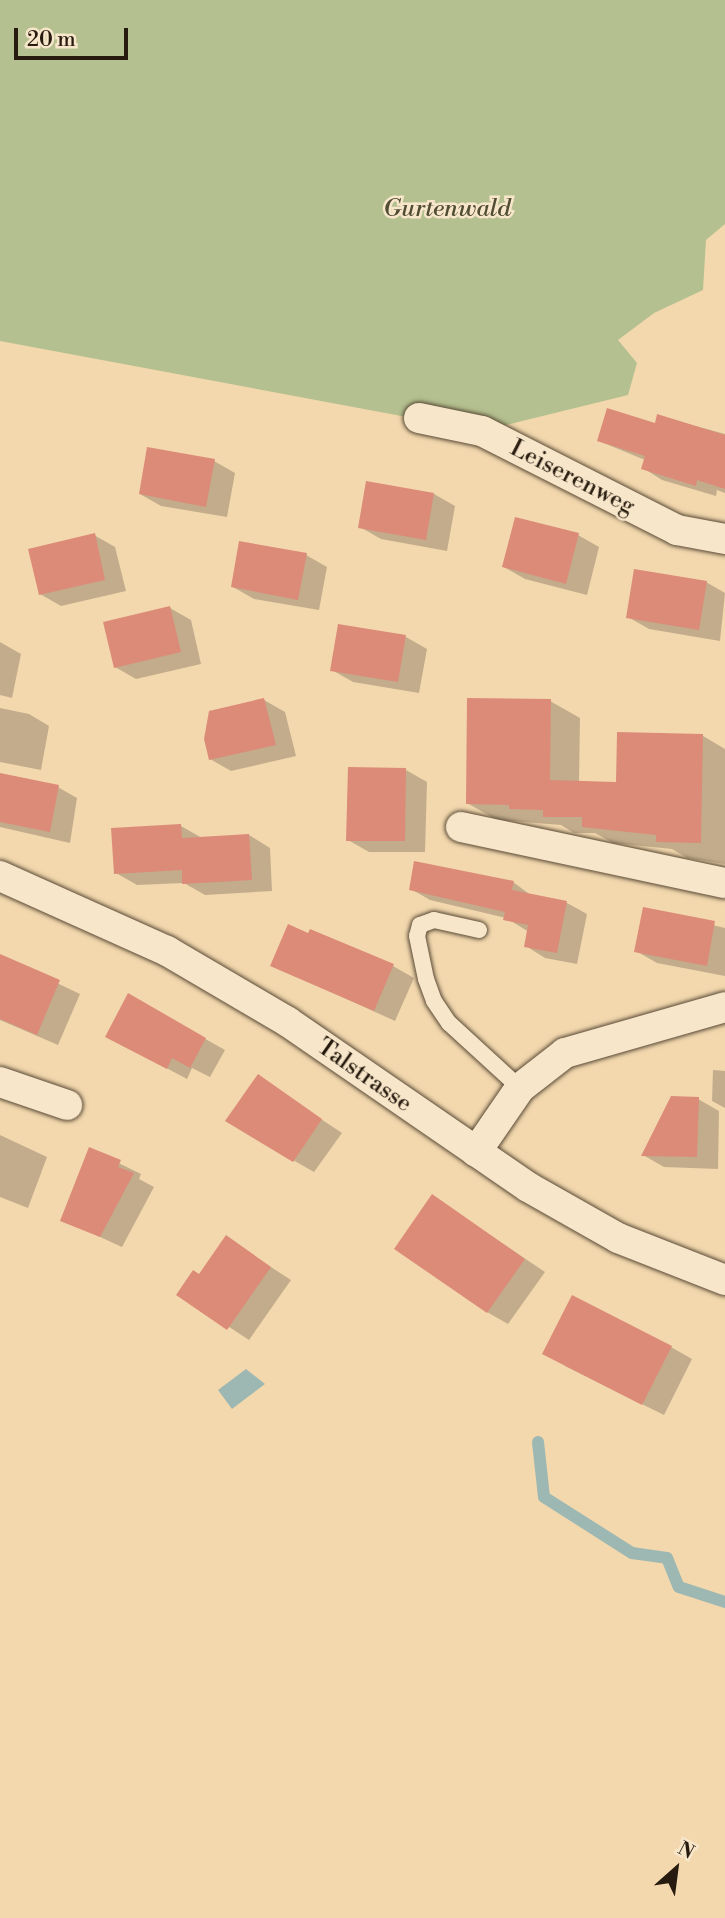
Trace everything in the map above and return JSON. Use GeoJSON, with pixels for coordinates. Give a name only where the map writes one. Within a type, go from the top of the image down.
{"type":"FeatureCollection","features":[{"type":"Feature","properties":{"kind":"street","name":"Leiserenweg"},"geometry":{"type":"LineString","coordinates":[[419,418],[482,431],[677,530],[725,539]]}},
{"type":"Feature","properties":{"kind":"street"},"geometry":{"type":"LineString","coordinates":[[461,827],[725,883]]}},
{"type":"Feature","properties":{"kind":"street","name":"Talstrasse"},"geometry":{"type":"LineString","coordinates":[[0,876],[89,912],[211,976],[288,1022],[476,1152],[618,1238],[725,1280]]}},
{"type":"Feature","properties":{"kind":"street"},"geometry":{"type":"LineString","coordinates":[[476,1152],[520,1088],[565,1053],[725,1007]]}},
{"type":"Feature","properties":{"kind":"street"},"geometry":{"type":"LineString","coordinates":[[0,1082],[67,1105]]}},
{"type":"Feature","properties":{"kind":"lane"},"geometry":{"type":"LineString","coordinates":[[479,930],[434,920],[420,925],[417,936],[426,979],[434,1001],[449,1023],[520,1088]]}},
{"type":"Feature","properties":{"kind":"green space","name":"Gurtenwald"},"geometry":{"type":"Polygon","coordinates":[[[0,0],[725,0],[725,224],[706,240],[703,290],[654,313],[618,340],[637,363],[628,395],[482,431],[0,341],[0,0]]]}},
{"type":"Feature","properties":{"kind":"water"},"geometry":{"type":"Polygon","coordinates":[[[246,1369],[265,1384],[232,1409],[218,1390],[246,1369]]]}},
{"type":"Feature","properties":{"kind":"building"},"geometry":{"type":"Polygon","coordinates":[[[607,408],[655,423],[657,414],[725,435],[725,489],[697,480],[696,486],[641,469],[645,456],[597,441],[607,408]]]}},
{"type":"Feature","properties":{"kind":"building"},"geometry":{"type":"Polygon","coordinates":[[[147,447],[215,459],[206,507],[139,494],[147,447]]]}},
{"type":"Feature","properties":{"kind":"building"},"geometry":{"type":"Polygon","coordinates":[[[366,481],[434,493],[426,540],[358,528],[366,481]]]}},
{"type":"Feature","properties":{"kind":"building"},"geometry":{"type":"Polygon","coordinates":[[[515,517],[579,533],[566,584],[502,567],[515,517]]]}},
{"type":"Feature","properties":{"kind":"building"},"geometry":{"type":"Polygon","coordinates":[[[95,533],[105,580],[39,595],[28,549],[95,533]]]}},
{"type":"Feature","properties":{"kind":"building"},"geometry":{"type":"Polygon","coordinates":[[[239,541],[307,553],[298,600],[231,587],[239,541]]]}},
{"type":"Feature","properties":{"kind":"building"},"geometry":{"type":"Polygon","coordinates":[[[634,569],[707,581],[699,630],[626,618],[634,569]]]}},
{"type":"Feature","properties":{"kind":"building"},"geometry":{"type":"Polygon","coordinates":[[[170,606],[181,652],[114,668],[103,622],[170,606]]]}},
{"type":"Feature","properties":{"kind":"building"},"geometry":{"type":"Polygon","coordinates":[[[338,624],[406,635],[398,682],[330,671],[338,624]]]}},
{"type":"Feature","properties":{"kind":"building"},"geometry":{"type":"Polygon","coordinates":[[[264,698],[276,745],[209,760],[204,739],[209,711],[264,698]]]}},
{"type":"Feature","properties":{"kind":"building"},"geometry":{"type":"Polygon","coordinates":[[[467,698],[551,699],[550,780],[616,782],[617,732],[703,734],[701,843],[656,842],[656,835],[582,827],[582,817],[543,817],[543,810],[509,809],[509,805],[466,804],[467,698]]]}},
{"type":"Feature","properties":{"kind":"building"},"geometry":{"type":"Polygon","coordinates":[[[348,767],[406,768],[405,841],[346,841],[348,767]]]}},
{"type":"Feature","properties":{"kind":"building"},"geometry":{"type":"Polygon","coordinates":[[[0,773],[59,785],[50,832],[0,822],[0,773]]]}},
{"type":"Feature","properties":{"kind":"building"},"geometry":{"type":"Polygon","coordinates":[[[181,824],[182,838],[249,834],[252,880],[182,884],[182,870],[114,874],[111,828],[181,824]]]}},
{"type":"Feature","properties":{"kind":"building"},"geometry":{"type":"Polygon","coordinates":[[[414,861],[514,881],[512,890],[567,901],[557,953],[524,947],[528,925],[503,920],[505,912],[409,890],[414,861]]]}},
{"type":"Feature","properties":{"kind":"building"},"geometry":{"type":"Polygon","coordinates":[[[643,907],[715,921],[707,966],[634,952],[643,907]]]}},
{"type":"Feature","properties":{"kind":"building"},"geometry":{"type":"Polygon","coordinates":[[[288,924],[308,933],[310,929],[394,964],[374,1011],[270,966],[288,924]]]}},
{"type":"Feature","properties":{"kind":"building"},"geometry":{"type":"Polygon","coordinates":[[[0,954],[60,980],[37,1035],[0,1019],[0,954]]]}},
{"type":"Feature","properties":{"kind":"building"},"geometry":{"type":"Polygon","coordinates":[[[128,993],[206,1038],[190,1068],[172,1058],[167,1069],[105,1037],[128,993]]]}},
{"type":"Feature","properties":{"kind":"building"},"geometry":{"type":"Polygon","coordinates":[[[258,1074],[322,1119],[293,1162],[225,1121],[258,1074]]]}},
{"type":"Feature","properties":{"kind":"building"},"geometry":{"type":"Polygon","coordinates":[[[671,1096],[699,1097],[697,1157],[641,1156],[671,1096]]]}},
{"type":"Feature","properties":{"kind":"building"},"geometry":{"type":"Polygon","coordinates":[[[89,1147],[121,1160],[118,1167],[134,1173],[100,1237],[60,1221],[89,1147]]]}},
{"type":"Feature","properties":{"kind":"building"},"geometry":{"type":"Polygon","coordinates":[[[432,1194],[525,1259],[487,1313],[394,1249],[432,1194]]]}},
{"type":"Feature","properties":{"kind":"building"},"geometry":{"type":"Polygon","coordinates":[[[226,1235],[271,1267],[227,1330],[176,1295],[193,1270],[199,1274],[226,1235]]]}},
{"type":"Feature","properties":{"kind":"building"},"geometry":{"type":"Polygon","coordinates":[[[572,1295],[672,1346],[642,1405],[542,1354],[572,1295]]]}},
{"type":"Feature","properties":{"kind":"waterway"},"geometry":{"type":"LineString","coordinates":[[538,1442],[544,1497],[632,1553],[667,1558],[679,1587],[725,1602]]}}]}
